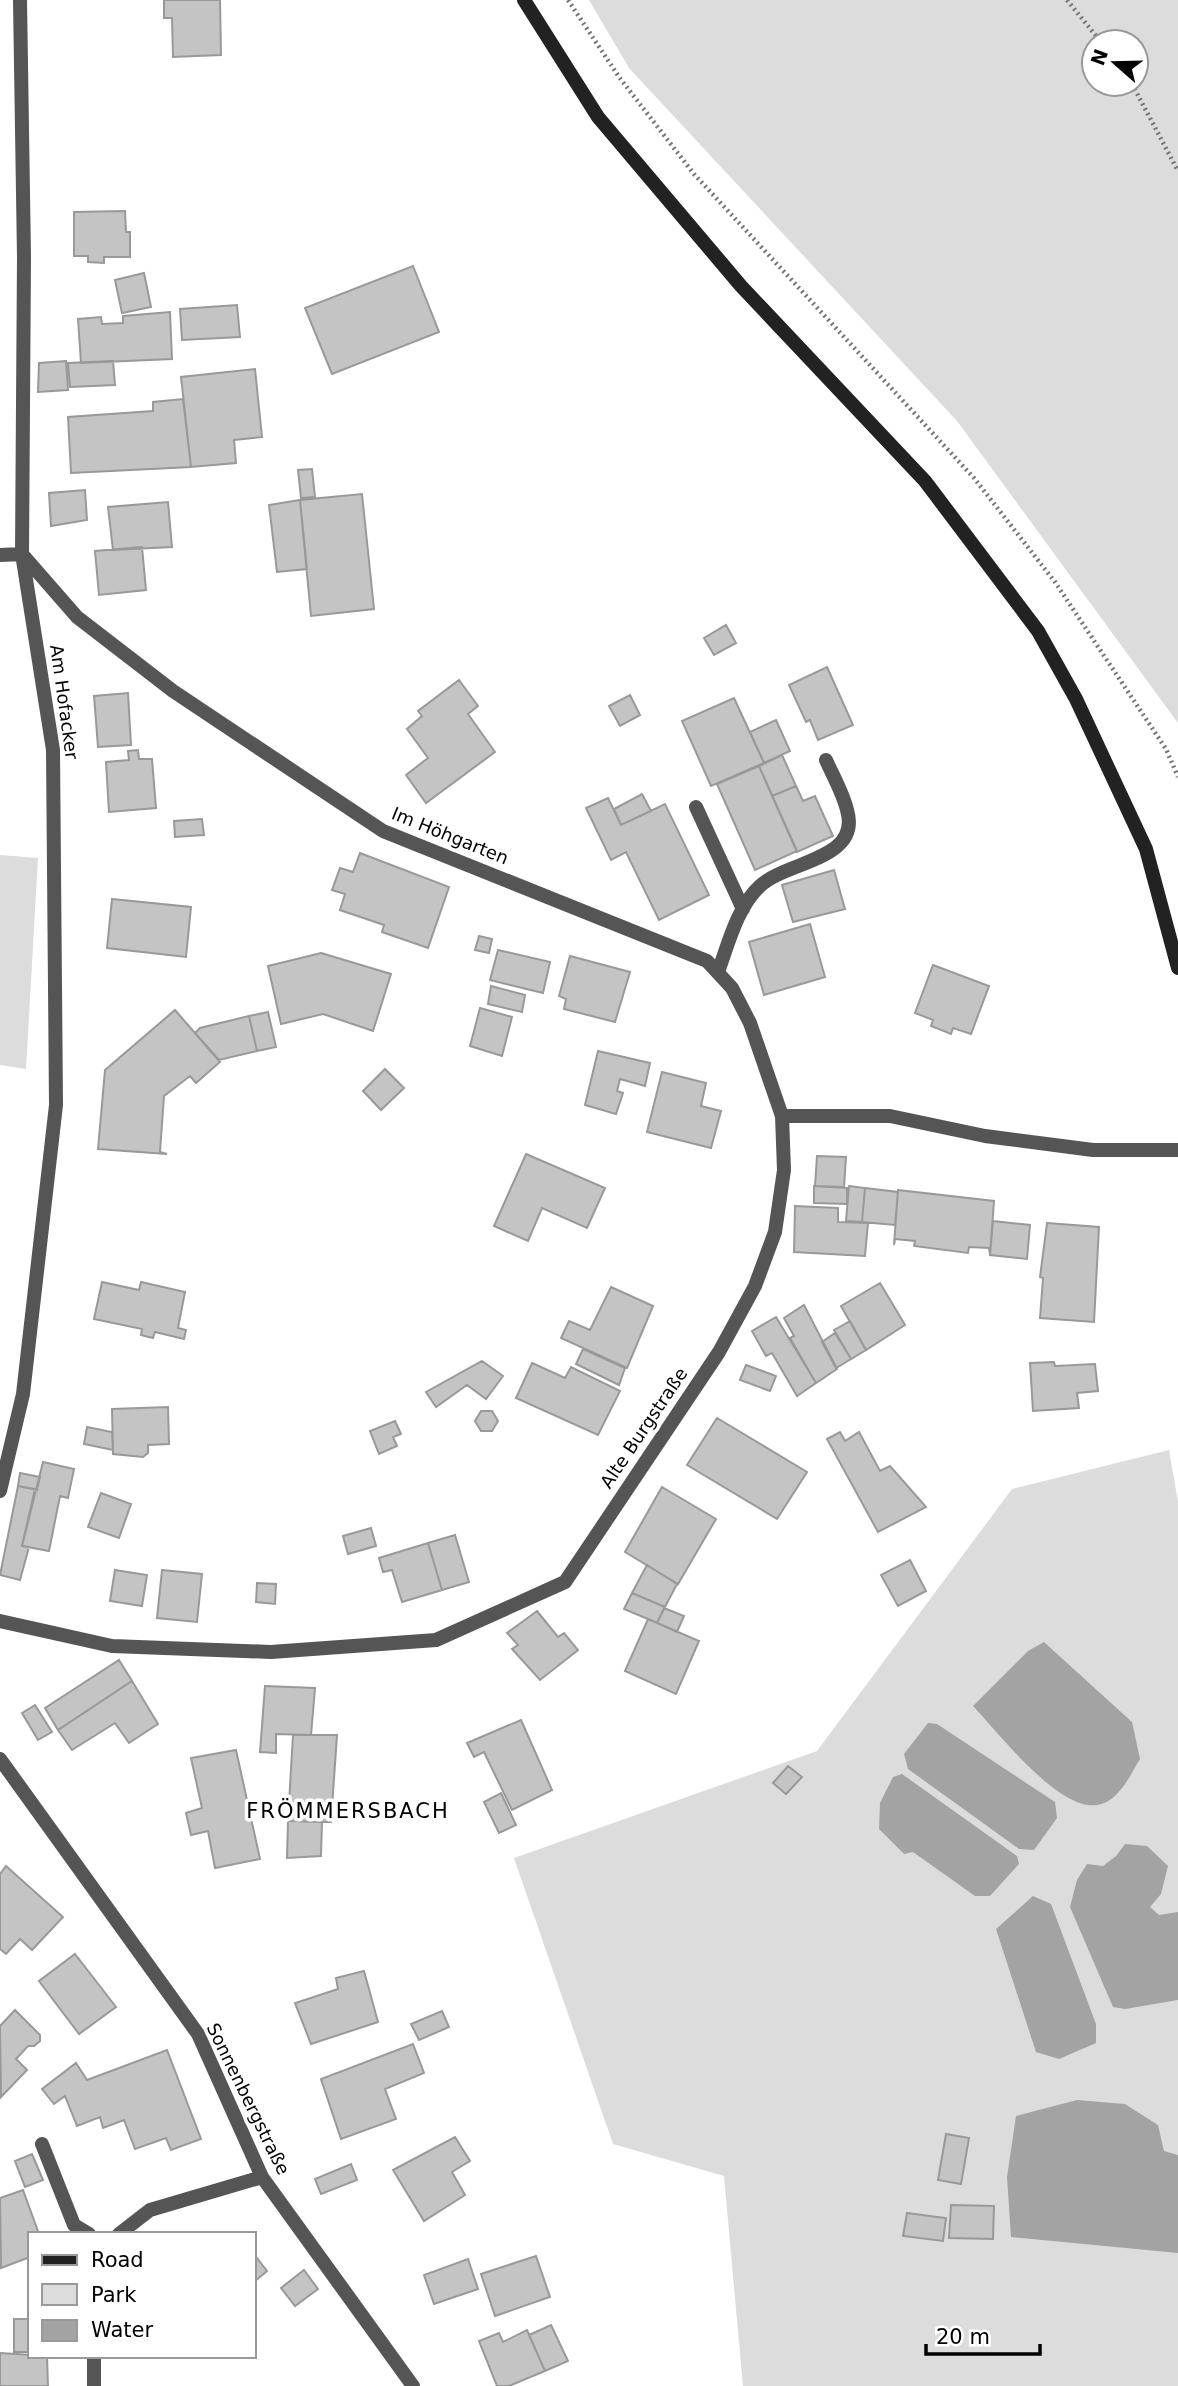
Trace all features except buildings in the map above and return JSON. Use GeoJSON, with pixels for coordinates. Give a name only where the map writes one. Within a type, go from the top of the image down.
{"type":"FeatureCollection","features":[{"type":"Feature","properties":{"kind":"main road"},"geometry":{"type":"LineString","coordinates":[[524,0],[598,117],[741,286],[925,481],[1038,631],[1076,699],[1146,849],[1178,968]]}},
{"type":"Feature","properties":{"kind":"street","name":"Am Hofacker"},"geometry":{"type":"LineString","coordinates":[[0,1491],[23,1394],[56,1105],[53,750],[22,554],[24,257],[20,0]]}},
{"type":"Feature","properties":{"kind":"street"},"geometry":{"type":"LineString","coordinates":[[0,555],[22,554]]}},
{"type":"Feature","properties":{"kind":"street","name":"Im Höhgarten"},"geometry":{"type":"LineString","coordinates":[[22,554],[76,617],[173,691],[383,831],[707,961],[732,988],[750,1023],[782,1116]]}},
{"type":"Feature","properties":{"kind":"street"},"geometry":{"type":"LineString","coordinates":[[718,972],[743,909],[759,887],[778,874],[834,851],[844,842],[850,827],[848,810],[826,760]]}},
{"type":"Feature","properties":{"kind":"street"},"geometry":{"type":"LineString","coordinates":[[696,807],[743,909]]}},
{"type":"Feature","properties":{"kind":"street"},"geometry":{"type":"LineString","coordinates":[[782,1116],[890,1116],[985,1136],[1093,1150],[1178,1150]]}},
{"type":"Feature","properties":{"kind":"street","name":"Alte Burgstraße"},"geometry":{"type":"LineString","coordinates":[[0,1620],[112,1646],[271,1652],[436,1640],[565,1582],[719,1352],[755,1286],[775,1232],[784,1170],[782,1116]]}},
{"type":"Feature","properties":{"kind":"street","name":"Sonnenbergstraße"},"geometry":{"type":"LineString","coordinates":[[0,1759],[198,2034],[261,2177],[413,2386]]}},
{"type":"Feature","properties":{"kind":"street"},"geometry":{"type":"LineString","coordinates":[[42,2144],[74,2225],[86,2232]]}},
{"type":"Feature","properties":{"kind":"street"},"geometry":{"type":"LineString","coordinates":[[122,2232],[150,2210],[261,2177]]}},
{"type":"Feature","properties":{"kind":"street"},"geometry":{"type":"LineString","coordinates":[[94,2358],[94,2386]]}},
{"type":"Feature","properties":{"kind":"path"},"geometry":{"type":"LineString","coordinates":[[568,0],[619,77],[694,174],[974,478],[1055,582],[1166,749],[1178,777]]}},
{"type":"Feature","properties":{"kind":"path"},"geometry":{"type":"LineString","coordinates":[[1068,0],[1090,28]]}},
{"type":"Feature","properties":{"kind":"path"},"geometry":{"type":"LineString","coordinates":[[1139,98],[1178,171]]}},
{"type":"Feature","properties":{"kind":"green space"},"geometry":{"type":"Polygon","coordinates":[[[589,0],[1178,0],[1178,723],[957,421],[629,68],[589,0]]]}},
{"type":"Feature","properties":{"kind":"green space"},"geometry":{"type":"Polygon","coordinates":[[[0,855],[38,858],[26,1069],[0,1065],[0,855]]]}},
{"type":"Feature","properties":{"kind":"green space"},"geometry":{"type":"Polygon","coordinates":[[[1169,1450],[1178,1502],[1178,2386],[743,2386],[724,2176],[613,2144],[514,1858],[817,1751],[1012,1489],[1169,1450]]]}},
{"type":"Feature","properties":{"kind":"water"},"geometry":{"type":"Polygon","coordinates":[[[1044,1642],[1132,1722],[1140,1759],[1123,1787],[1105,1803],[1082,1804],[1047,1783],[973,1706],[1028,1651],[1044,1642]]]}},
{"type":"Feature","properties":{"kind":"water"},"geometry":{"type":"Polygon","coordinates":[[[928,1723],[937,1724],[1055,1802],[1057,1818],[1034,1850],[1019,1849],[908,1769],[904,1754],[928,1723]]]}},
{"type":"Feature","properties":{"kind":"water"},"geometry":{"type":"Polygon","coordinates":[[[902,1774],[1017,1856],[1019,1864],[990,1896],[975,1896],[913,1852],[904,1854],[879,1829],[880,1803],[893,1777],[902,1774]]]}},
{"type":"Feature","properties":{"kind":"water"},"geometry":{"type":"Polygon","coordinates":[[[1125,1844],[1147,1846],[1168,1866],[1161,1894],[1150,1907],[1159,1915],[1178,1912],[1178,2000],[1125,2009],[1113,2007],[1070,1907],[1077,1880],[1087,1864],[1103,1866],[1116,1856],[1125,1844]]]}},
{"type":"Feature","properties":{"kind":"water"},"geometry":{"type":"Polygon","coordinates":[[[1033,1896],[1051,1904],[1096,2024],[1096,2043],[1059,2059],[1036,2052],[996,1929],[1033,1896]]]}},
{"type":"Feature","properties":{"kind":"water"},"geometry":{"type":"Polygon","coordinates":[[[1077,2100],[1125,2104],[1158,2125],[1164,2151],[1178,2155],[1178,2253],[1011,2237],[1007,2177],[1016,2116],[1077,2100]]]}},
{"type":"Feature","properties":{"kind":"district","name":"FRÖMMERSBACH"},"geometry":{"type":"Point","coordinates":[348,1811]}}]}
